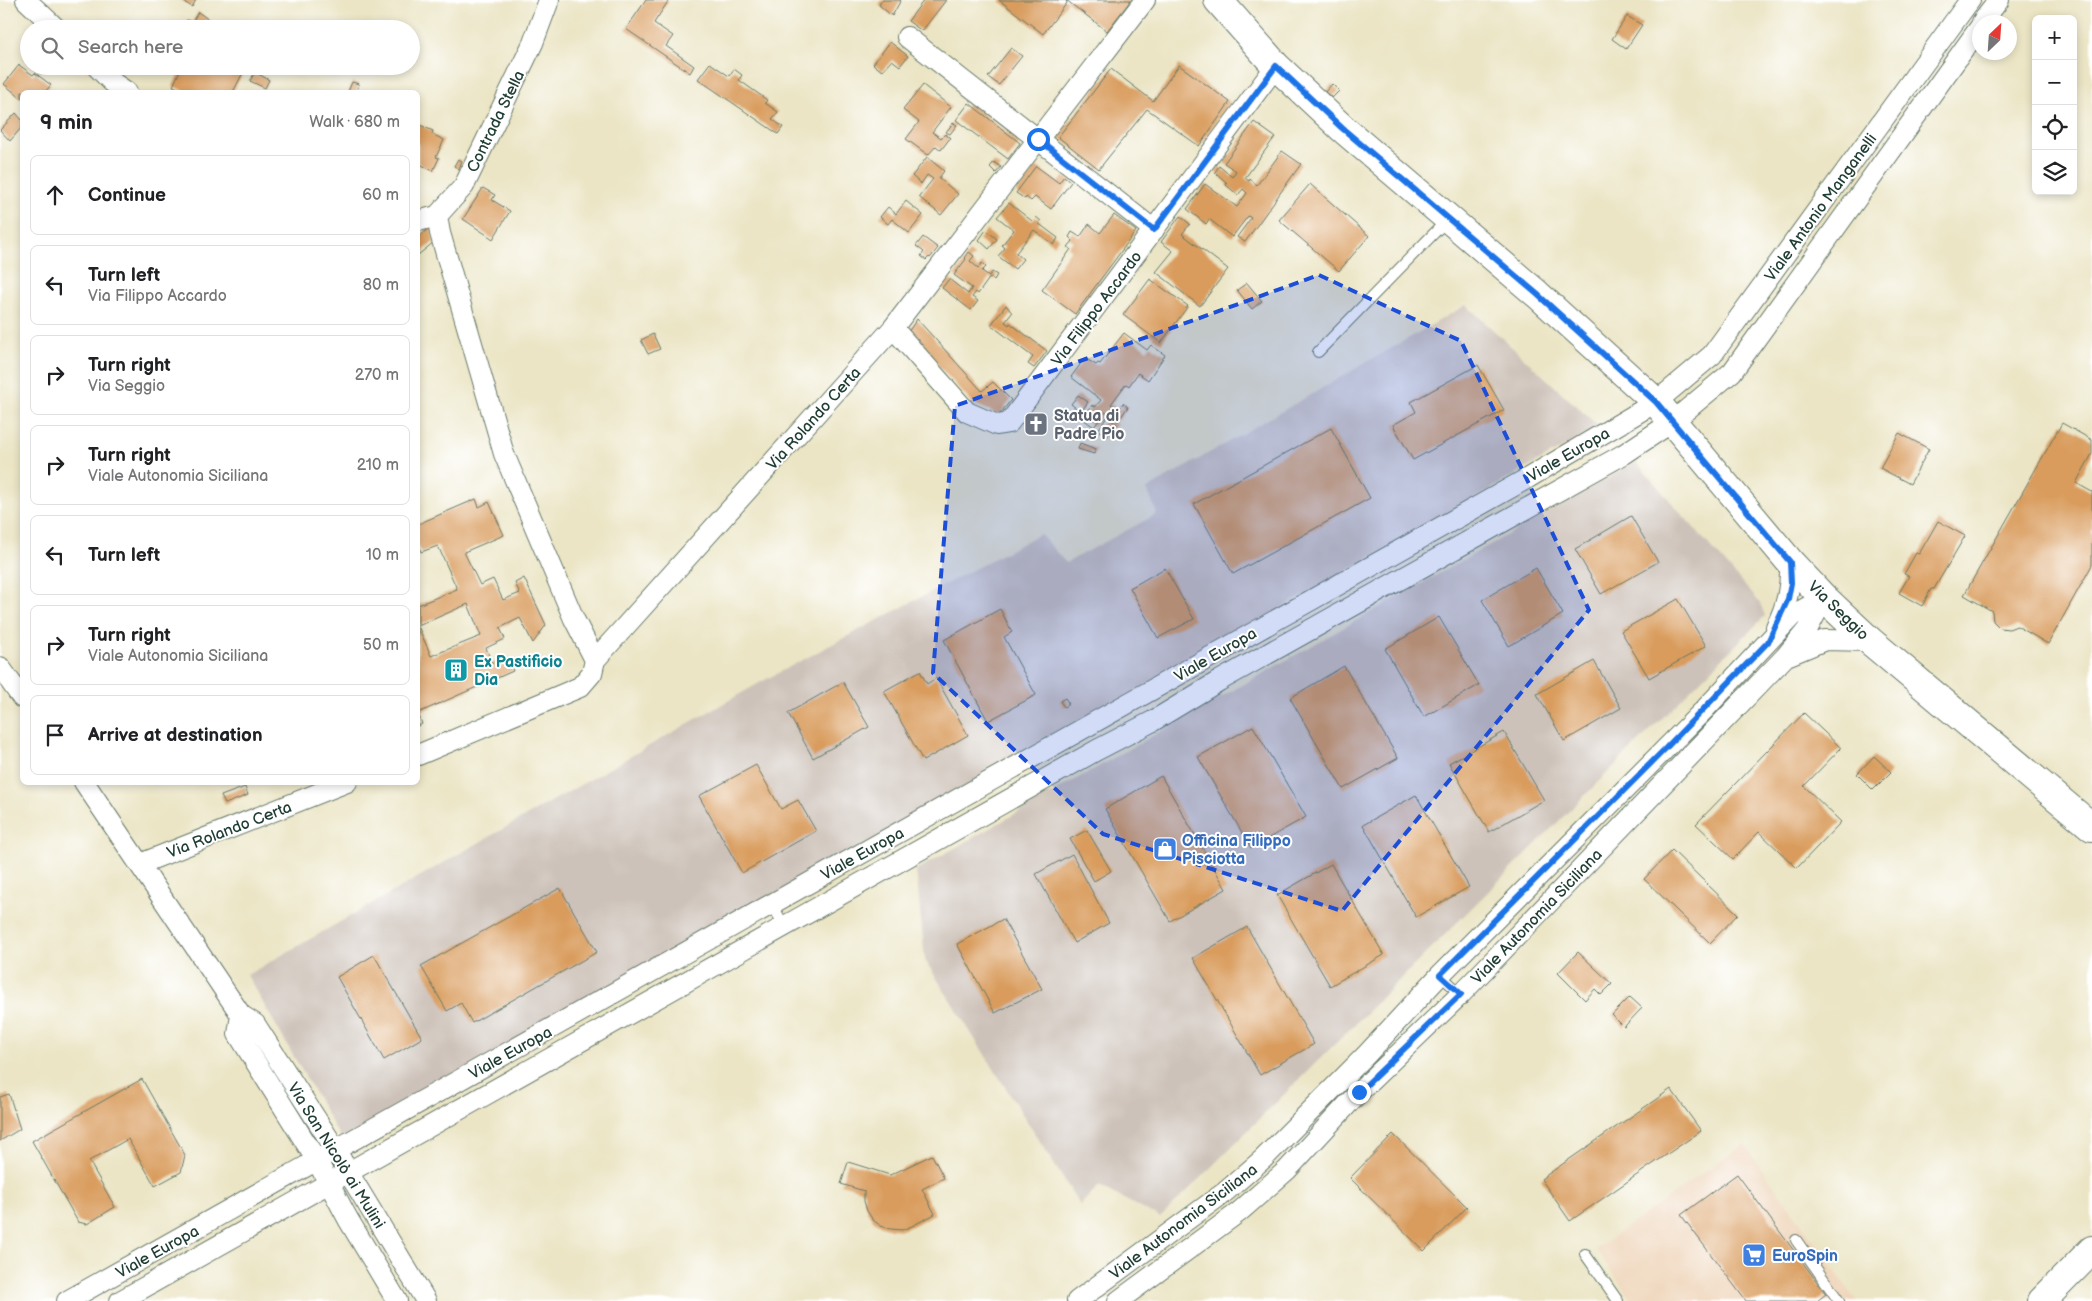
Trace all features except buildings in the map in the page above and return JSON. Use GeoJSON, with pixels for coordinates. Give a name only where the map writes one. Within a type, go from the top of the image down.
{"type":"FeatureCollection","features":[{"type":"Feature","properties":{"kind":"street"},"geometry":{"type":"LineString","coordinates":[[26,0],[47,20]]}},
{"type":"Feature","properties":{"kind":"street","name":"Contrada Stella"},"geometry":{"type":"LineString","coordinates":[[437,216],[464,186],[533,43],[549,0]]}},
{"type":"Feature","properties":{"kind":"street","name":"Via Rolando Certa"},"geometry":{"type":"LineString","coordinates":[[420,754],[580,687],[592,673],[595,660],[893,328],[1145,0]]}},
{"type":"Feature","properties":{"kind":"street","name":"Via Seggio"},"geometry":{"type":"LineString","coordinates":[[1218,0],[1276,66],[1342,128],[1537,294],[1664,412],[1790,562],[1824,598],[1870,640],[2092,827]]}},
{"type":"Feature","properties":{"kind":"street","name":"Viale Antonio Manganelli"},"geometry":{"type":"LineString","coordinates":[[1860,172],[1970,0]]}},
{"type":"Feature","properties":{"kind":"street"},"geometry":{"type":"LineString","coordinates":[[1987,15],[1998,0]]}},
{"type":"Feature","properties":{"kind":"street","name":"Viale Antonio Manganelli"},"geometry":{"type":"LineString","coordinates":[[1664,412],[1972,36]]}},
{"type":"Feature","properties":{"kind":"street"},"geometry":{"type":"LineString","coordinates":[[907,37],[1154,230]]}},
{"type":"Feature","properties":{"kind":"street","name":"Via Filippo Accardo"},"geometry":{"type":"LineString","coordinates":[[893,328],[967,412],[997,425],[1009,423],[1276,66]]}},
{"type":"Feature","properties":{"kind":"street"},"geometry":{"type":"LineString","coordinates":[[105,75],[124,90]]}},
{"type":"Feature","properties":{"kind":"street"},"geometry":{"type":"LineString","coordinates":[[420,220],[437,216],[440,233],[504,454],[574,619],[595,660]]}},
{"type":"Feature","properties":{"kind":"street","name":"Viale Europa"},"geometry":{"type":"LineString","coordinates":[[120,1301],[1097,750],[1154,721],[1213,670],[1571,454],[1664,412]]}},
{"type":"Feature","properties":{"kind":"street","name":"Viale Europa"},"geometry":{"type":"LineString","coordinates":[[67,1301],[772,904],[1624,454],[1664,412]]}},
{"type":"Feature","properties":{"kind":"street","name":"Viale Autonomia Siciliana"},"geometry":{"type":"LineString","coordinates":[[1768,642],[1788,599],[1791,583],[1790,562]]}},
{"type":"Feature","properties":{"kind":"street","name":"Viale Autonomia Siciliana"},"geometry":{"type":"LineString","coordinates":[[1077,1301],[1225,1192],[1264,1159],[1367,1054],[1440,975],[1680,734],[1793,615],[1824,598]]}},
{"type":"Feature","properties":{"kind":"street","name":"Viale Autonomia Siciliana"},"geometry":{"type":"LineString","coordinates":[[1118,1301],[1239,1212],[1287,1170],[1359,1092],[1461,994],[1785,657],[1807,630],[1824,598]]}},
{"type":"Feature","properties":{"kind":"street","name":"Viale Autonomia Siciliana"},"geometry":{"type":"LineString","coordinates":[[1785,657],[1825,640],[1870,640]]}},
{"type":"Feature","properties":{"kind":"street"},"geometry":{"type":"LineString","coordinates":[[0,667],[20,695]]}},
{"type":"Feature","properties":{"kind":"street","name":"Via San Nicolò ai Mulini"},"geometry":{"type":"LineString","coordinates":[[86,785],[241,1015],[255,1024],[336,1150],[426,1301]]}},
{"type":"Feature","properties":{"kind":"street","name":"Via Rolando Certa"},"geometry":{"type":"LineString","coordinates":[[140,864],[339,785]]}},
{"type":"Feature","properties":{"kind":"street","name":"Via San Nicolò ai Mulini"},"geometry":{"type":"LineString","coordinates":[[241,1015],[238,1034],[317,1160],[328,1184],[397,1301]]}},
{"type":"Feature","properties":{"kind":"street"},"geometry":{"type":"LineString","coordinates":[[2042,1301],[2092,1250]]}},
{"type":"Feature","properties":{"kind":"lane"},"geometry":{"type":"LineString","coordinates":[[1318,352],[1448,219]]}},
{"type":"Feature","properties":{"kind":"lane"},"geometry":{"type":"LineString","coordinates":[[772,904],[784,926]]}},
{"type":"Feature","properties":{"kind":"lane"},"geometry":{"type":"LineString","coordinates":[[1440,975],[1461,994]]}},
{"type":"Feature","properties":{"kind":"lane"},"geometry":{"type":"LineString","coordinates":[[1796,1240],[1839,1301]]}},
{"type":"Feature","properties":{"kind":"lane"},"geometry":{"type":"LineString","coordinates":[[1585,1254],[1618,1301]]}},
{"type":"Feature","properties":{"kind":"highlighted area"},"geometry":{"type":"Polygon","coordinates":[[[1319,275],[1461,341],[1589,610],[1342,911],[1103,834],[933,673],[955,406],[1319,275]]]}},
{"type":"Feature","properties":{"kind":"shaded area"},"geometry":{"type":"Polygon","coordinates":[[[1466,305],[1599,427],[343,1142],[247,975],[761,682],[1040,534],[1066,563],[1157,514],[1147,489],[1466,305]]]}},
{"type":"Feature","properties":{"kind":"shaded area"},"geometry":{"type":"Polygon","coordinates":[[[1636,462],[1760,603],[1765,616],[1160,1218],[1099,1186],[1080,1205],[925,960],[916,870],[1636,462]]]}},
{"type":"Feature","properties":{"kind":"shaded area"},"geometry":{"type":"Polygon","coordinates":[[[1744,1144],[1857,1301],[1632,1301],[1596,1249],[1744,1144]]]}},
{"type":"Feature","properties":{"kind":"place","name":"Statua di Padre Pio"},"geometry":{"type":"Point","coordinates":[1036,424]}},
{"type":"Feature","properties":{"kind":"place","name":"Ex Pastificio Dia"},"geometry":{"type":"Point","coordinates":[456,670]}},
{"type":"Feature","properties":{"kind":"place","name":"Officina Filippo Pisciotta"},"geometry":{"type":"Point","coordinates":[1165,849]}},
{"type":"Feature","properties":{"kind":"place","name":"EuroSpin"},"geometry":{"type":"Point","coordinates":[1754,1255]}},
{"type":"Feature","properties":{"kind":"route"},"geometry":{"type":"LineString","coordinates":[[1038,139],[1154,230],[1276,66],[1342,128],[1537,294],[1656,402],[1790,562],[1791,583],[1788,599],[1781,618],[1768,642],[1704,710],[1440,975],[1461,994],[1359,1092]]}}]}
